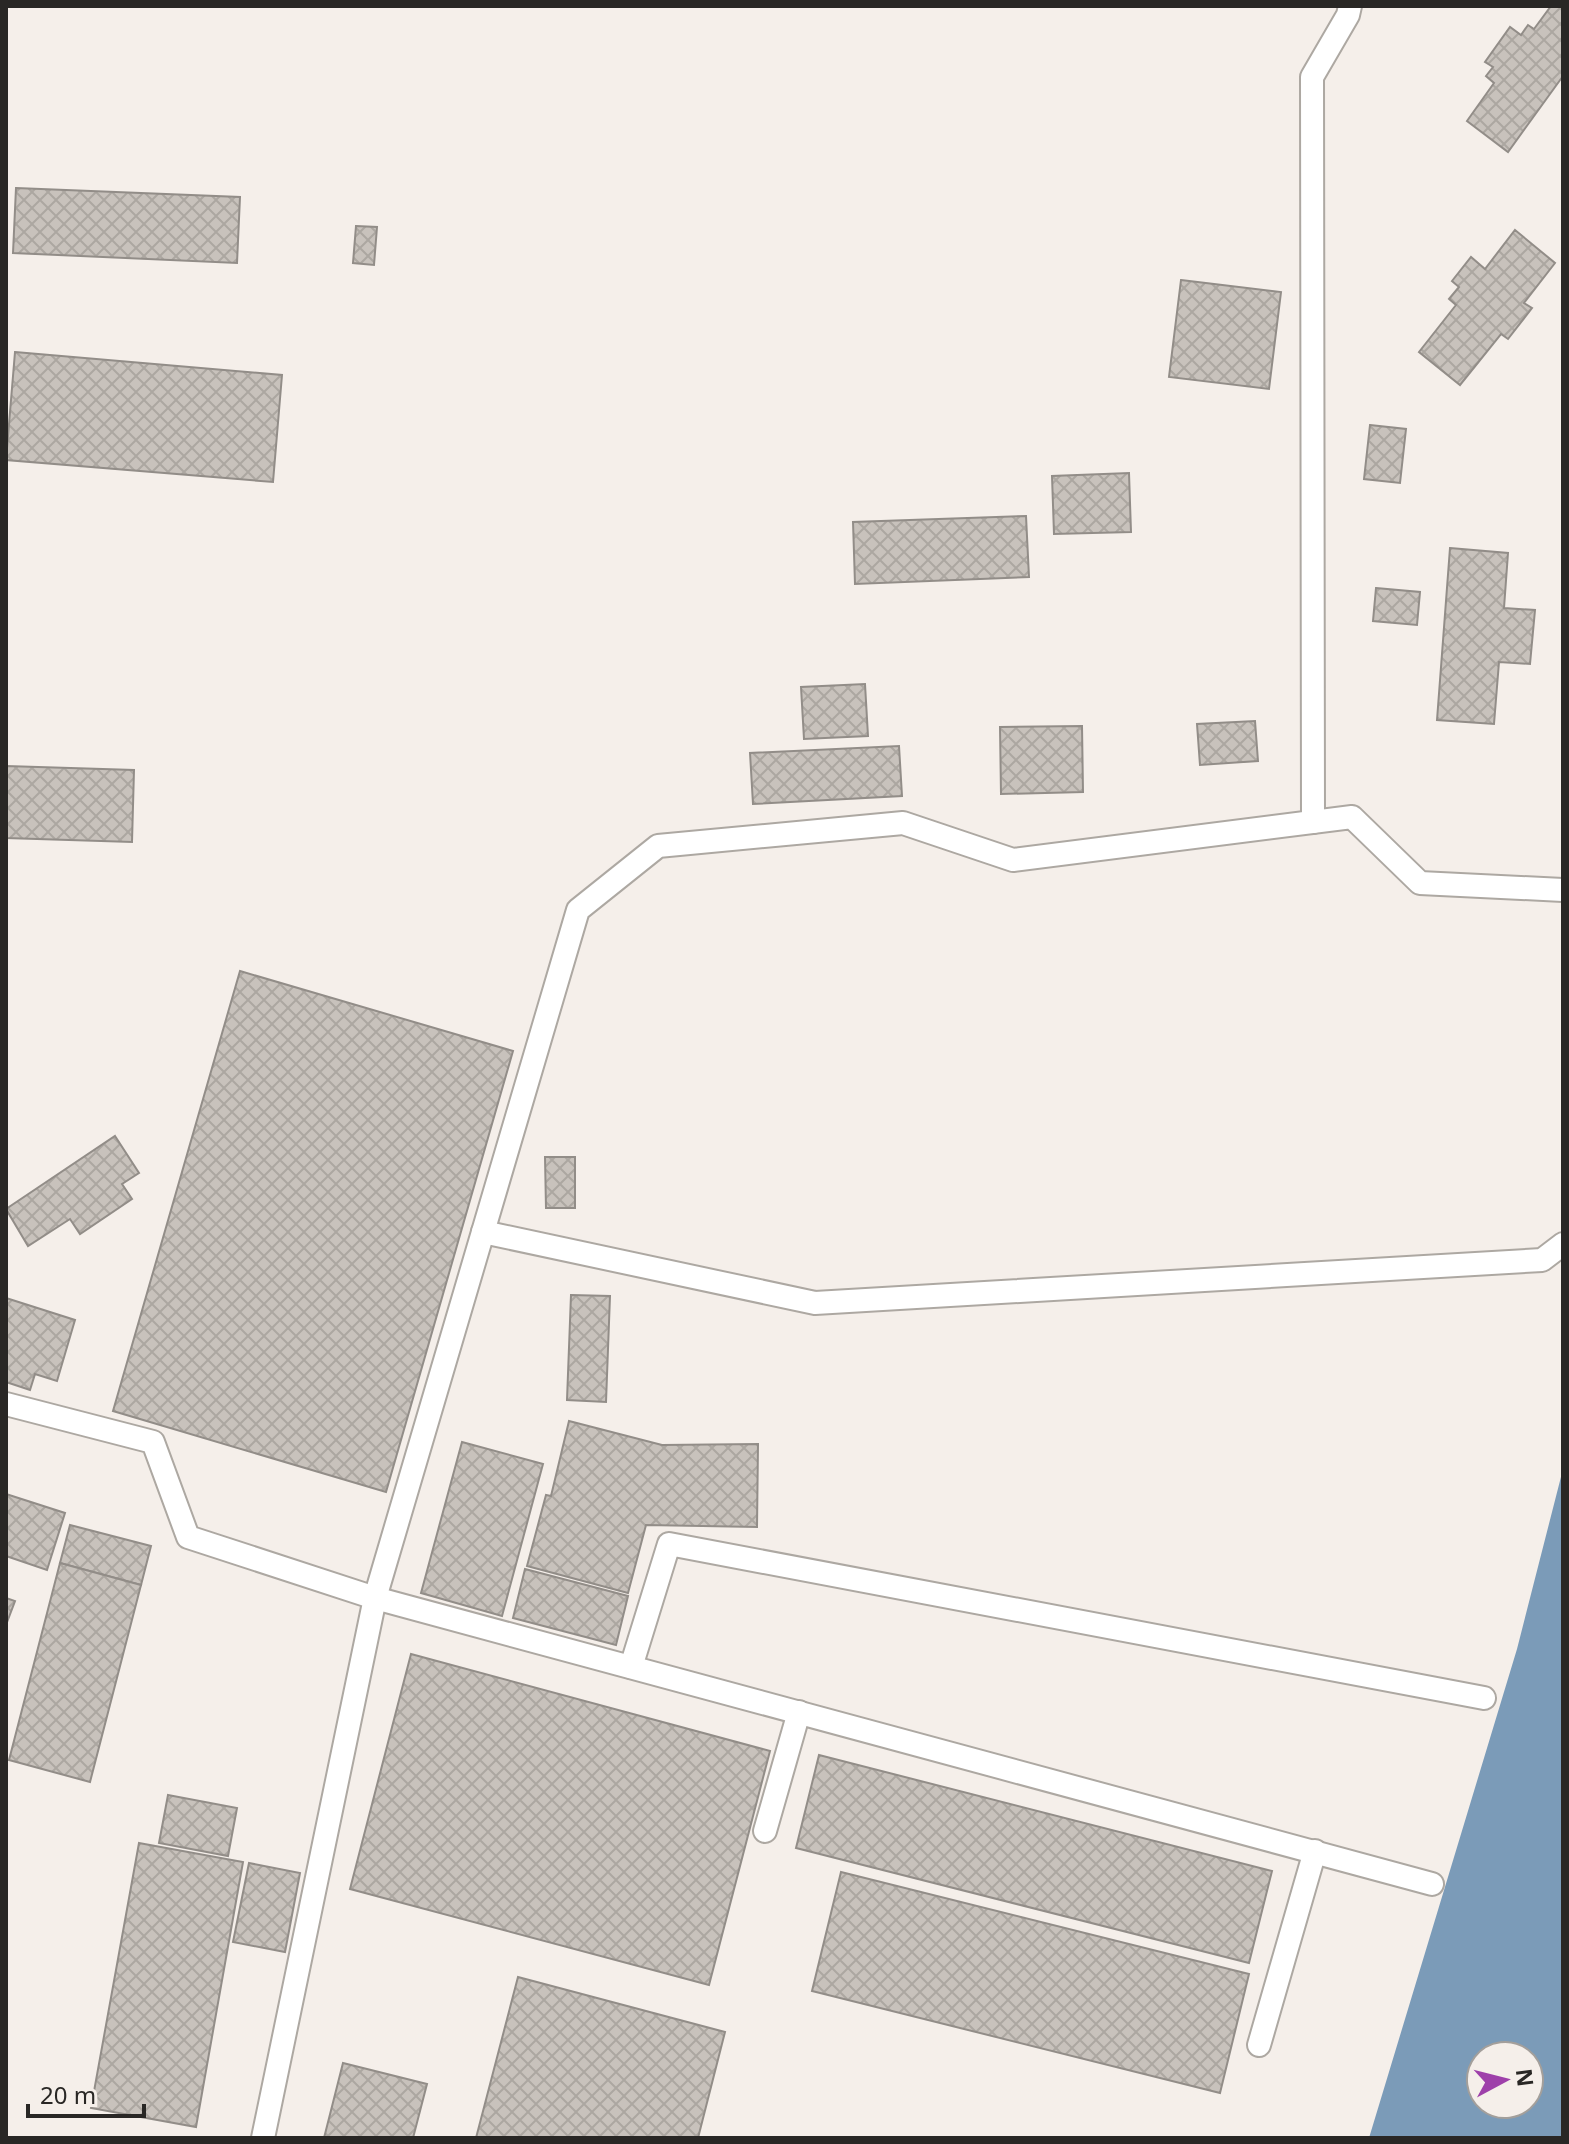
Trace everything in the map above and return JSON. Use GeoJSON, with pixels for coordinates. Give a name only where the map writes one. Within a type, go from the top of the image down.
{"type":"FeatureCollection","features":[{"type":"Feature","properties":{"kind":"lane"},"geometry":{"type":"LineString","coordinates":[[1313,822],[1312,77],[1348,15],[1350,6]]}},
{"type":"Feature","properties":{"kind":"lane"},"geometry":{"type":"LineString","coordinates":[[263,2138],[375,1598],[578,910],[658,846],[903,823],[1013,860],[1352,817],[1420,883],[1563,890]]}},
{"type":"Feature","properties":{"kind":"lane"},"geometry":{"type":"LineString","coordinates":[[483,1232],[815,1303],[1542,1260],[1563,1244]]}},
{"type":"Feature","properties":{"kind":"lane"},"geometry":{"type":"LineString","coordinates":[[6,1404],[153,1442],[188,1537],[375,1598],[1432,1884]]}},
{"type":"Feature","properties":{"kind":"lane"},"geometry":{"type":"LineString","coordinates":[[631,1667],[669,1544],[1484,1698]]}},
{"type":"Feature","properties":{"kind":"lane"},"geometry":{"type":"LineString","coordinates":[[765,1831],[799,1712]]}},
{"type":"Feature","properties":{"kind":"lane"},"geometry":{"type":"LineString","coordinates":[[1259,2045],[1315,1851]]}},
{"type":"Feature","properties":{"kind":"water"},"geometry":{"type":"Polygon","coordinates":[[[1563,1469],[1563,2138],[1369,2138],[1517,1649],[1563,1469]]]}},
{"type":"Feature","properties":{"kind":"building"},"geometry":{"type":"Polygon","coordinates":[[[1551,6],[1563,6],[1563,76],[1508,152],[1467,121],[1494,83],[1486,76],[1493,67],[1485,62],[1510,27],[1521,35],[1528,25],[1534,29],[1551,6]]]}},
{"type":"Feature","properties":{"kind":"building"},"geometry":{"type":"Polygon","coordinates":[[[16,188],[240,197],[237,263],[13,253],[16,188]]]}},
{"type":"Feature","properties":{"kind":"building"},"geometry":{"type":"Polygon","coordinates":[[[356,226],[377,227],[374,265],[353,263],[356,226]]]}},
{"type":"Feature","properties":{"kind":"building"},"geometry":{"type":"Polygon","coordinates":[[[1515,230],[1555,263],[1524,303],[1532,308],[1508,339],[1501,334],[1460,385],[1419,352],[1456,305],[1449,299],[1459,287],[1452,281],[1471,257],[1485,269],[1515,230]]]}},
{"type":"Feature","properties":{"kind":"building"},"geometry":{"type":"Polygon","coordinates":[[[1181,280],[1281,292],[1269,389],[1169,377],[1181,280]]]}},
{"type":"Feature","properties":{"kind":"building"},"geometry":{"type":"Polygon","coordinates":[[[15,352],[282,375],[273,482],[6,460],[15,352]]]}},
{"type":"Feature","properties":{"kind":"building"},"geometry":{"type":"Polygon","coordinates":[[[1370,425],[1406,429],[1400,483],[1364,479],[1370,425]]]}},
{"type":"Feature","properties":{"kind":"building"},"geometry":{"type":"Polygon","coordinates":[[[1129,473],[1131,532],[1054,534],[1052,476],[1129,473]]]}},
{"type":"Feature","properties":{"kind":"building"},"geometry":{"type":"Polygon","coordinates":[[[1026,516],[1029,577],[855,584],[853,522],[1026,516]]]}},
{"type":"Feature","properties":{"kind":"building"},"geometry":{"type":"Polygon","coordinates":[[[1450,548],[1508,553],[1504,608],[1535,610],[1530,664],[1499,662],[1494,724],[1437,720],[1450,548]]]}},
{"type":"Feature","properties":{"kind":"building"},"geometry":{"type":"Polygon","coordinates":[[[1376,588],[1420,592],[1417,625],[1373,621],[1376,588]]]}},
{"type":"Feature","properties":{"kind":"building"},"geometry":{"type":"Polygon","coordinates":[[[865,684],[868,736],[804,739],[801,687],[865,684]]]}},
{"type":"Feature","properties":{"kind":"building"},"geometry":{"type":"Polygon","coordinates":[[[1255,721],[1258,761],[1200,765],[1197,724],[1255,721]]]}},
{"type":"Feature","properties":{"kind":"building"},"geometry":{"type":"Polygon","coordinates":[[[1082,726],[1083,792],[1001,794],[1000,727],[1082,726]]]}},
{"type":"Feature","properties":{"kind":"building"},"geometry":{"type":"Polygon","coordinates":[[[899,746],[902,796],[753,804],[750,753],[899,746]]]}},
{"type":"Feature","properties":{"kind":"building"},"geometry":{"type":"Polygon","coordinates":[[[6,766],[134,770],[132,842],[6,838],[6,766]]]}},
{"type":"Feature","properties":{"kind":"building"},"geometry":{"type":"Polygon","coordinates":[[[240,971],[513,1051],[386,1492],[113,1411],[240,971]]]}},
{"type":"Feature","properties":{"kind":"building"},"geometry":{"type":"Polygon","coordinates":[[[115,1136],[139,1173],[122,1184],[132,1199],[80,1234],[70,1219],[28,1246],[6,1209],[115,1136]]]}},
{"type":"Feature","properties":{"kind":"building"},"geometry":{"type":"Polygon","coordinates":[[[545,1157],[575,1157],[575,1208],[546,1208],[545,1157]]]}},
{"type":"Feature","properties":{"kind":"building"},"geometry":{"type":"Polygon","coordinates":[[[571,1295],[610,1296],[606,1402],[567,1400],[571,1295]]]}},
{"type":"Feature","properties":{"kind":"building"},"geometry":{"type":"Polygon","coordinates":[[[6,1298],[75,1320],[57,1381],[35,1374],[30,1390],[6,1382],[6,1298]]]}},
{"type":"Feature","properties":{"kind":"building"},"geometry":{"type":"Polygon","coordinates":[[[569,1421],[662,1445],[758,1444],[757,1527],[646,1525],[628,1593],[527,1566],[546,1495],[551,1496],[569,1421]]]}},
{"type":"Feature","properties":{"kind":"building"},"geometry":{"type":"Polygon","coordinates":[[[462,1442],[543,1464],[502,1616],[421,1593],[462,1442]]]}},
{"type":"Feature","properties":{"kind":"building"},"geometry":{"type":"Polygon","coordinates":[[[6,1494],[65,1513],[47,1570],[6,1556],[6,1494]]]}},
{"type":"Feature","properties":{"kind":"building"},"geometry":{"type":"Polygon","coordinates":[[[70,1525],[151,1546],[141,1585],[60,1563],[70,1525]]]}},
{"type":"Feature","properties":{"kind":"building"},"geometry":{"type":"Polygon","coordinates":[[[60,1563],[141,1585],[90,1782],[9,1760],[60,1563]]]}},
{"type":"Feature","properties":{"kind":"building"},"geometry":{"type":"Polygon","coordinates":[[[525,1569],[628,1596],[616,1645],[513,1618],[525,1569]]]}},
{"type":"Feature","properties":{"kind":"building"},"geometry":{"type":"Polygon","coordinates":[[[6,1598],[15,1601],[6,1625],[6,1598]]]}},
{"type":"Feature","properties":{"kind":"building"},"geometry":{"type":"Polygon","coordinates":[[[411,1654],[770,1751],[709,1985],[350,1889],[411,1654]]]}},
{"type":"Feature","properties":{"kind":"building"},"geometry":{"type":"Polygon","coordinates":[[[819,1755],[1272,1871],[1249,1963],[796,1848],[819,1755]]]}},
{"type":"Feature","properties":{"kind":"building"},"geometry":{"type":"Polygon","coordinates":[[[168,1795],[237,1808],[228,1856],[159,1843],[168,1795]]]}},
{"type":"Feature","properties":{"kind":"building"},"geometry":{"type":"Polygon","coordinates":[[[139,1843],[243,1862],[196,2127],[91,2108],[139,1843]]]}},
{"type":"Feature","properties":{"kind":"building"},"geometry":{"type":"Polygon","coordinates":[[[249,1863],[300,1873],[285,1952],[233,1942],[249,1863]]]}},
{"type":"Feature","properties":{"kind":"building"},"geometry":{"type":"Polygon","coordinates":[[[841,1872],[1249,1974],[1220,2093],[812,1991],[841,1872]]]}},
{"type":"Feature","properties":{"kind":"building"},"geometry":{"type":"Polygon","coordinates":[[[518,1977],[725,2032],[698,2138],[476,2138],[518,1977]]]}},
{"type":"Feature","properties":{"kind":"building"},"geometry":{"type":"Polygon","coordinates":[[[343,2063],[427,2084],[413,2138],[324,2138],[343,2063]]]}}]}
